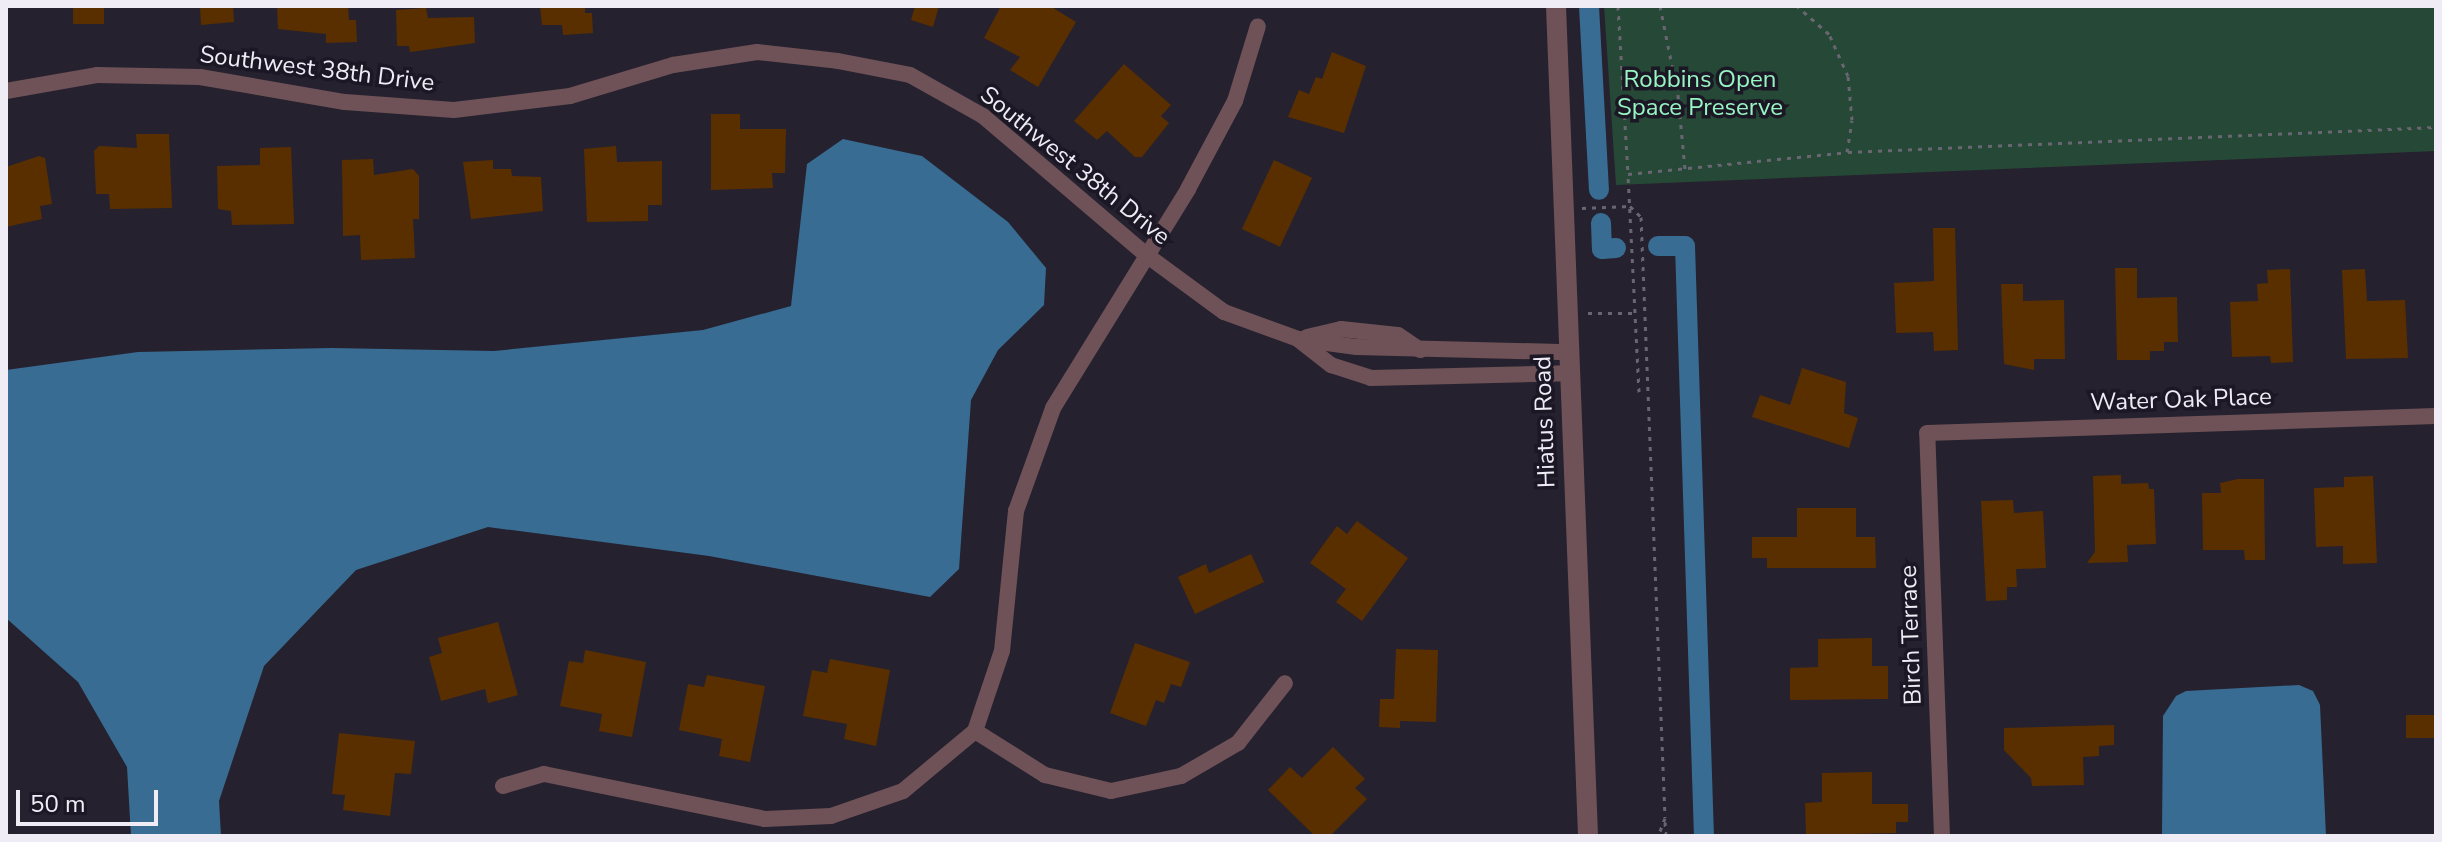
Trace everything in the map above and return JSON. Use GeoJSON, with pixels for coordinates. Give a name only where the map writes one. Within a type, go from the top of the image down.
{"type":"FeatureCollection","features":[{"type":"Feature","properties":{"kind":"street","name":"Hiatus Road"},"geometry":{"type":"LineString","coordinates":[[1556,6],[1588,836]]}},
{"type":"Feature","properties":{"kind":"street"},"geometry":{"type":"LineString","coordinates":[[503,786],[544,774],[765,819],[831,816],[903,791],[975,731],[1002,651],[1016,511],[1053,408],[1145,254],[1188,189],[1235,101],[1258,26]]}},
{"type":"Feature","properties":{"kind":"street","name":"Southwest 38th Drive"},"geometry":{"type":"LineString","coordinates":[[6,91],[97,75],[200,77],[345,102],[454,110],[570,96],[673,65],[757,52],[838,61],[910,75],[983,116],[1145,254],[1224,312],[1298,339],[1420,350],[1568,352]]}},
{"type":"Feature","properties":{"kind":"street","name":"Southwest 38th Drive"},"geometry":{"type":"LineString","coordinates":[[1298,339],[1331,365],[1371,378],[1569,373]]}},
{"type":"Feature","properties":{"kind":"street","name":"Water Oak Place"},"geometry":{"type":"LineString","coordinates":[[1927,433],[2436,416]]}},
{"type":"Feature","properties":{"kind":"street","name":"Birch Terrace"},"geometry":{"type":"LineString","coordinates":[[1927,433],[1942,836]]}},
{"type":"Feature","properties":{"kind":"street"},"geometry":{"type":"LineString","coordinates":[[975,731],[1045,775],[1111,791],[1181,776],[1238,743],[1285,683]]}},
{"type":"Feature","properties":{"kind":"path"},"geometry":{"type":"LineString","coordinates":[[1618,6],[1639,392]]}},
{"type":"Feature","properties":{"kind":"path"},"geometry":{"type":"LineString","coordinates":[[1660,6],[1678,95],[1685,169]]}},
{"type":"Feature","properties":{"kind":"path"},"geometry":{"type":"LineString","coordinates":[[1797,6],[1829,34],[1848,76],[1852,120],[1847,152]]}},
{"type":"Feature","properties":{"kind":"path"},"geometry":{"type":"LineString","coordinates":[[1628,174],[1847,152],[2436,127]]}},
{"type":"Feature","properties":{"kind":"path"},"geometry":{"type":"LineString","coordinates":[[1563,208],[1630,206],[1641,217],[1666,836]]}},
{"type":"Feature","properties":{"kind":"path"},"geometry":{"type":"LineString","coordinates":[[1584,313],[1635,313]]}},
{"type":"Feature","properties":{"kind":"path"},"geometry":{"type":"LineString","coordinates":[[1658,836],[1665,818]]}},
{"type":"Feature","properties":{"kind":"green space","name":"Robbins Open Space Preserve"},"geometry":{"type":"Polygon","coordinates":[[[1604,6],[2436,6],[2436,151],[1616,185],[1604,6]]]}},
{"type":"Feature","properties":{"kind":"water"},"geometry":{"type":"Polygon","coordinates":[[[843,139],[922,156],[1008,222],[1046,268],[1044,305],[998,350],[971,400],[959,569],[930,597],[709,556],[488,527],[356,570],[264,666],[219,801],[221,836],[131,836],[127,767],[78,682],[6,618],[6,370],[138,352],[332,348],[494,351],[703,330],[791,306],[807,164],[843,139]]]}},
{"type":"Feature","properties":{"kind":"water"},"geometry":{"type":"Polygon","coordinates":[[[2299,685],[2313,691],[2320,705],[2326,836],[2162,836],[2163,716],[2176,696],[2186,691],[2299,685]]]}},
{"type":"Feature","properties":{"kind":"building"},"geometry":{"type":"Polygon","coordinates":[[[73,6],[104,6],[104,24],[73,24],[73,6]]]}},
{"type":"Feature","properties":{"kind":"building"},"geometry":{"type":"Polygon","coordinates":[[[200,6],[233,6],[234,22],[201,25],[200,6]]]}},
{"type":"Feature","properties":{"kind":"building"},"geometry":{"type":"Polygon","coordinates":[[[277,6],[348,6],[349,20],[356,20],[357,42],[326,43],[326,34],[278,29],[277,6]]]}},
{"type":"Feature","properties":{"kind":"building"},"geometry":{"type":"Polygon","coordinates":[[[540,6],[585,6],[585,13],[592,13],[593,33],[563,35],[562,25],[542,25],[540,6]]]}},
{"type":"Feature","properties":{"kind":"building"},"geometry":{"type":"Polygon","coordinates":[[[915,6],[939,6],[933,27],[911,20],[915,6]]]}},
{"type":"Feature","properties":{"kind":"building"},"geometry":{"type":"Polygon","coordinates":[[[1001,6],[1050,6],[1076,22],[1038,87],[1010,70],[1020,57],[984,38],[1001,6]]]}},
{"type":"Feature","properties":{"kind":"building"},"geometry":{"type":"Polygon","coordinates":[[[426,8],[428,18],[474,17],[475,43],[410,52],[409,46],[397,46],[396,10],[426,8]]]}},
{"type":"Feature","properties":{"kind":"building"},"geometry":{"type":"Polygon","coordinates":[[[1332,52],[1366,66],[1344,133],[1288,117],[1299,90],[1309,94],[1316,77],[1322,79],[1332,52]]]}},
{"type":"Feature","properties":{"kind":"building"},"geometry":{"type":"Polygon","coordinates":[[[1124,64],[1171,105],[1161,116],[1169,123],[1142,157],[1135,157],[1107,131],[1097,140],[1074,121],[1124,64]]]}},
{"type":"Feature","properties":{"kind":"building"},"geometry":{"type":"Polygon","coordinates":[[[711,114],[740,114],[740,129],[786,129],[785,173],[772,173],[773,188],[711,190],[711,114]]]}},
{"type":"Feature","properties":{"kind":"building"},"geometry":{"type":"Polygon","coordinates":[[[136,134],[169,134],[172,208],[110,209],[109,194],[96,194],[94,151],[99,146],[137,148],[136,134]]]}},
{"type":"Feature","properties":{"kind":"building"},"geometry":{"type":"Polygon","coordinates":[[[616,146],[617,162],[662,161],[662,205],[648,205],[648,221],[587,222],[584,149],[616,146]]]}},
{"type":"Feature","properties":{"kind":"building"},"geometry":{"type":"Polygon","coordinates":[[[291,147],[294,224],[232,225],[231,211],[218,209],[217,166],[260,165],[260,148],[291,147]]]}},
{"type":"Feature","properties":{"kind":"building"},"geometry":{"type":"Polygon","coordinates":[[[39,156],[45,158],[52,204],[40,206],[42,219],[6,227],[6,167],[39,156]]]}},
{"type":"Feature","properties":{"kind":"building"},"geometry":{"type":"Polygon","coordinates":[[[373,159],[374,175],[413,169],[419,176],[419,219],[413,219],[415,258],[361,260],[360,235],[343,236],[342,160],[373,159]]]}},
{"type":"Feature","properties":{"kind":"building"},"geometry":{"type":"Polygon","coordinates":[[[493,160],[493,169],[511,169],[512,176],[541,177],[543,211],[471,219],[463,162],[493,160]]]}},
{"type":"Feature","properties":{"kind":"building"},"geometry":{"type":"Polygon","coordinates":[[[1274,160],[1312,178],[1280,247],[1242,229],[1274,160]]]}},
{"type":"Feature","properties":{"kind":"building"},"geometry":{"type":"Polygon","coordinates":[[[1933,228],[1955,228],[1958,350],[1934,351],[1933,332],[1896,333],[1894,283],[1934,281],[1933,228]]]}},
{"type":"Feature","properties":{"kind":"building"},"geometry":{"type":"Polygon","coordinates":[[[2115,268],[2137,268],[2137,298],[2177,297],[2178,342],[2164,342],[2164,351],[2150,351],[2150,360],[2117,360],[2115,268]]]}},
{"type":"Feature","properties":{"kind":"building"},"geometry":{"type":"Polygon","coordinates":[[[2290,269],[2293,362],[2271,363],[2270,356],[2232,357],[2230,302],[2258,301],[2257,284],[2268,283],[2267,270],[2290,269]]]}},
{"type":"Feature","properties":{"kind":"building"},"geometry":{"type":"Polygon","coordinates":[[[2365,269],[2367,301],[2405,300],[2408,358],[2346,359],[2342,270],[2365,269]]]}},
{"type":"Feature","properties":{"kind":"building"},"geometry":{"type":"Polygon","coordinates":[[[2001,284],[2023,284],[2023,301],[2064,300],[2065,359],[2034,359],[2034,370],[2004,364],[2001,284]]]}},
{"type":"Feature","properties":{"kind":"building"},"geometry":{"type":"Polygon","coordinates":[[[1802,368],[1846,382],[1844,413],[1858,418],[1849,448],[1752,417],[1760,395],[1790,405],[1802,368]]]}},
{"type":"Feature","properties":{"kind":"building"},"geometry":{"type":"Polygon","coordinates":[[[2121,475],[2121,484],[2148,483],[2149,489],[2154,489],[2156,544],[2127,545],[2128,562],[2087,563],[2095,552],[2093,476],[2121,475]]]}},
{"type":"Feature","properties":{"kind":"building"},"geometry":{"type":"Polygon","coordinates":[[[2373,476],[2377,563],[2343,564],[2343,546],[2316,547],[2314,488],[2344,487],[2344,477],[2373,476]]]}},
{"type":"Feature","properties":{"kind":"building"},"geometry":{"type":"Polygon","coordinates":[[[2264,479],[2265,560],[2245,560],[2244,550],[2203,550],[2202,493],[2221,493],[2220,483],[2264,479]]]}},
{"type":"Feature","properties":{"kind":"building"},"geometry":{"type":"Polygon","coordinates":[[[2013,500],[2014,513],[2043,511],[2046,568],[2016,569],[2017,587],[2007,587],[2007,600],[1986,601],[1981,501],[2013,500]]]}},
{"type":"Feature","properties":{"kind":"building"},"geometry":{"type":"Polygon","coordinates":[[[1797,508],[1856,508],[1856,537],[1875,537],[1876,568],[1767,568],[1767,558],[1752,558],[1752,537],[1797,537],[1797,508]]]}},
{"type":"Feature","properties":{"kind":"building"},"geometry":{"type":"Polygon","coordinates":[[[1357,521],[1408,558],[1362,621],[1336,602],[1346,589],[1310,563],[1337,526],[1347,534],[1357,521]]]}},
{"type":"Feature","properties":{"kind":"building"},"geometry":{"type":"Polygon","coordinates":[[[1251,554],[1264,582],[1195,614],[1178,577],[1206,564],[1209,573],[1251,554]]]}},
{"type":"Feature","properties":{"kind":"building"},"geometry":{"type":"Polygon","coordinates":[[[498,622],[518,695],[488,703],[485,689],[441,701],[429,657],[442,653],[438,638],[498,622]]]}},
{"type":"Feature","properties":{"kind":"building"},"geometry":{"type":"Polygon","coordinates":[[[1872,638],[1872,666],[1888,666],[1888,699],[1790,700],[1790,668],[1818,667],[1818,639],[1872,638]]]}},
{"type":"Feature","properties":{"kind":"building"},"geometry":{"type":"Polygon","coordinates":[[[1135,643],[1190,662],[1181,687],[1171,684],[1164,703],[1156,700],[1146,726],[1110,713],[1135,643]]]}},
{"type":"Feature","properties":{"kind":"building"},"geometry":{"type":"Polygon","coordinates":[[[1396,649],[1438,650],[1436,722],[1400,721],[1400,728],[1379,727],[1380,699],[1394,699],[1396,649]]]}},
{"type":"Feature","properties":{"kind":"building"},"geometry":{"type":"Polygon","coordinates":[[[585,650],[646,662],[632,737],[599,731],[602,714],[560,706],[569,661],[583,663],[585,650]]]}},
{"type":"Feature","properties":{"kind":"building"},"geometry":{"type":"Polygon","coordinates":[[[830,659],[890,670],[876,746],[844,739],[847,724],[803,716],[812,670],[827,673],[830,659]]]}},
{"type":"Feature","properties":{"kind":"building"},"geometry":{"type":"Polygon","coordinates":[[[707,675],[765,686],[750,762],[719,756],[722,739],[679,730],[688,684],[704,687],[707,675]]]}},
{"type":"Feature","properties":{"kind":"building"},"geometry":{"type":"Polygon","coordinates":[[[2406,715],[2436,715],[2436,738],[2406,738],[2406,715]]]}},
{"type":"Feature","properties":{"kind":"building"},"geometry":{"type":"Polygon","coordinates":[[[2114,725],[2114,745],[2099,746],[2099,756],[2083,757],[2084,785],[2032,786],[2031,778],[2004,750],[2004,728],[2114,725]]]}},
{"type":"Feature","properties":{"kind":"building"},"geometry":{"type":"Polygon","coordinates":[[[339,733],[415,741],[411,774],[395,773],[390,816],[343,810],[345,795],[332,794],[339,733]]]}},
{"type":"Feature","properties":{"kind":"building"},"geometry":{"type":"Polygon","coordinates":[[[1333,747],[1365,779],[1355,788],[1367,799],[1330,836],[1315,836],[1268,790],[1290,767],[1302,778],[1333,747]]]}},
{"type":"Feature","properties":{"kind":"building"},"geometry":{"type":"Polygon","coordinates":[[[1872,772],[1872,804],[1908,804],[1908,822],[1896,822],[1896,833],[1806,835],[1805,803],[1822,802],[1822,773],[1872,772]]]}},
{"type":"Feature","properties":{"kind":"waterway"},"geometry":{"type":"LineString","coordinates":[[1589,6],[1599,190]]}},
{"type":"Feature","properties":{"kind":"waterway"},"geometry":{"type":"LineString","coordinates":[[1601,223],[1602,249],[1616,248]]}},
{"type":"Feature","properties":{"kind":"waterway"},"geometry":{"type":"LineString","coordinates":[[1658,246],[1685,246],[1704,836]]}}]}
